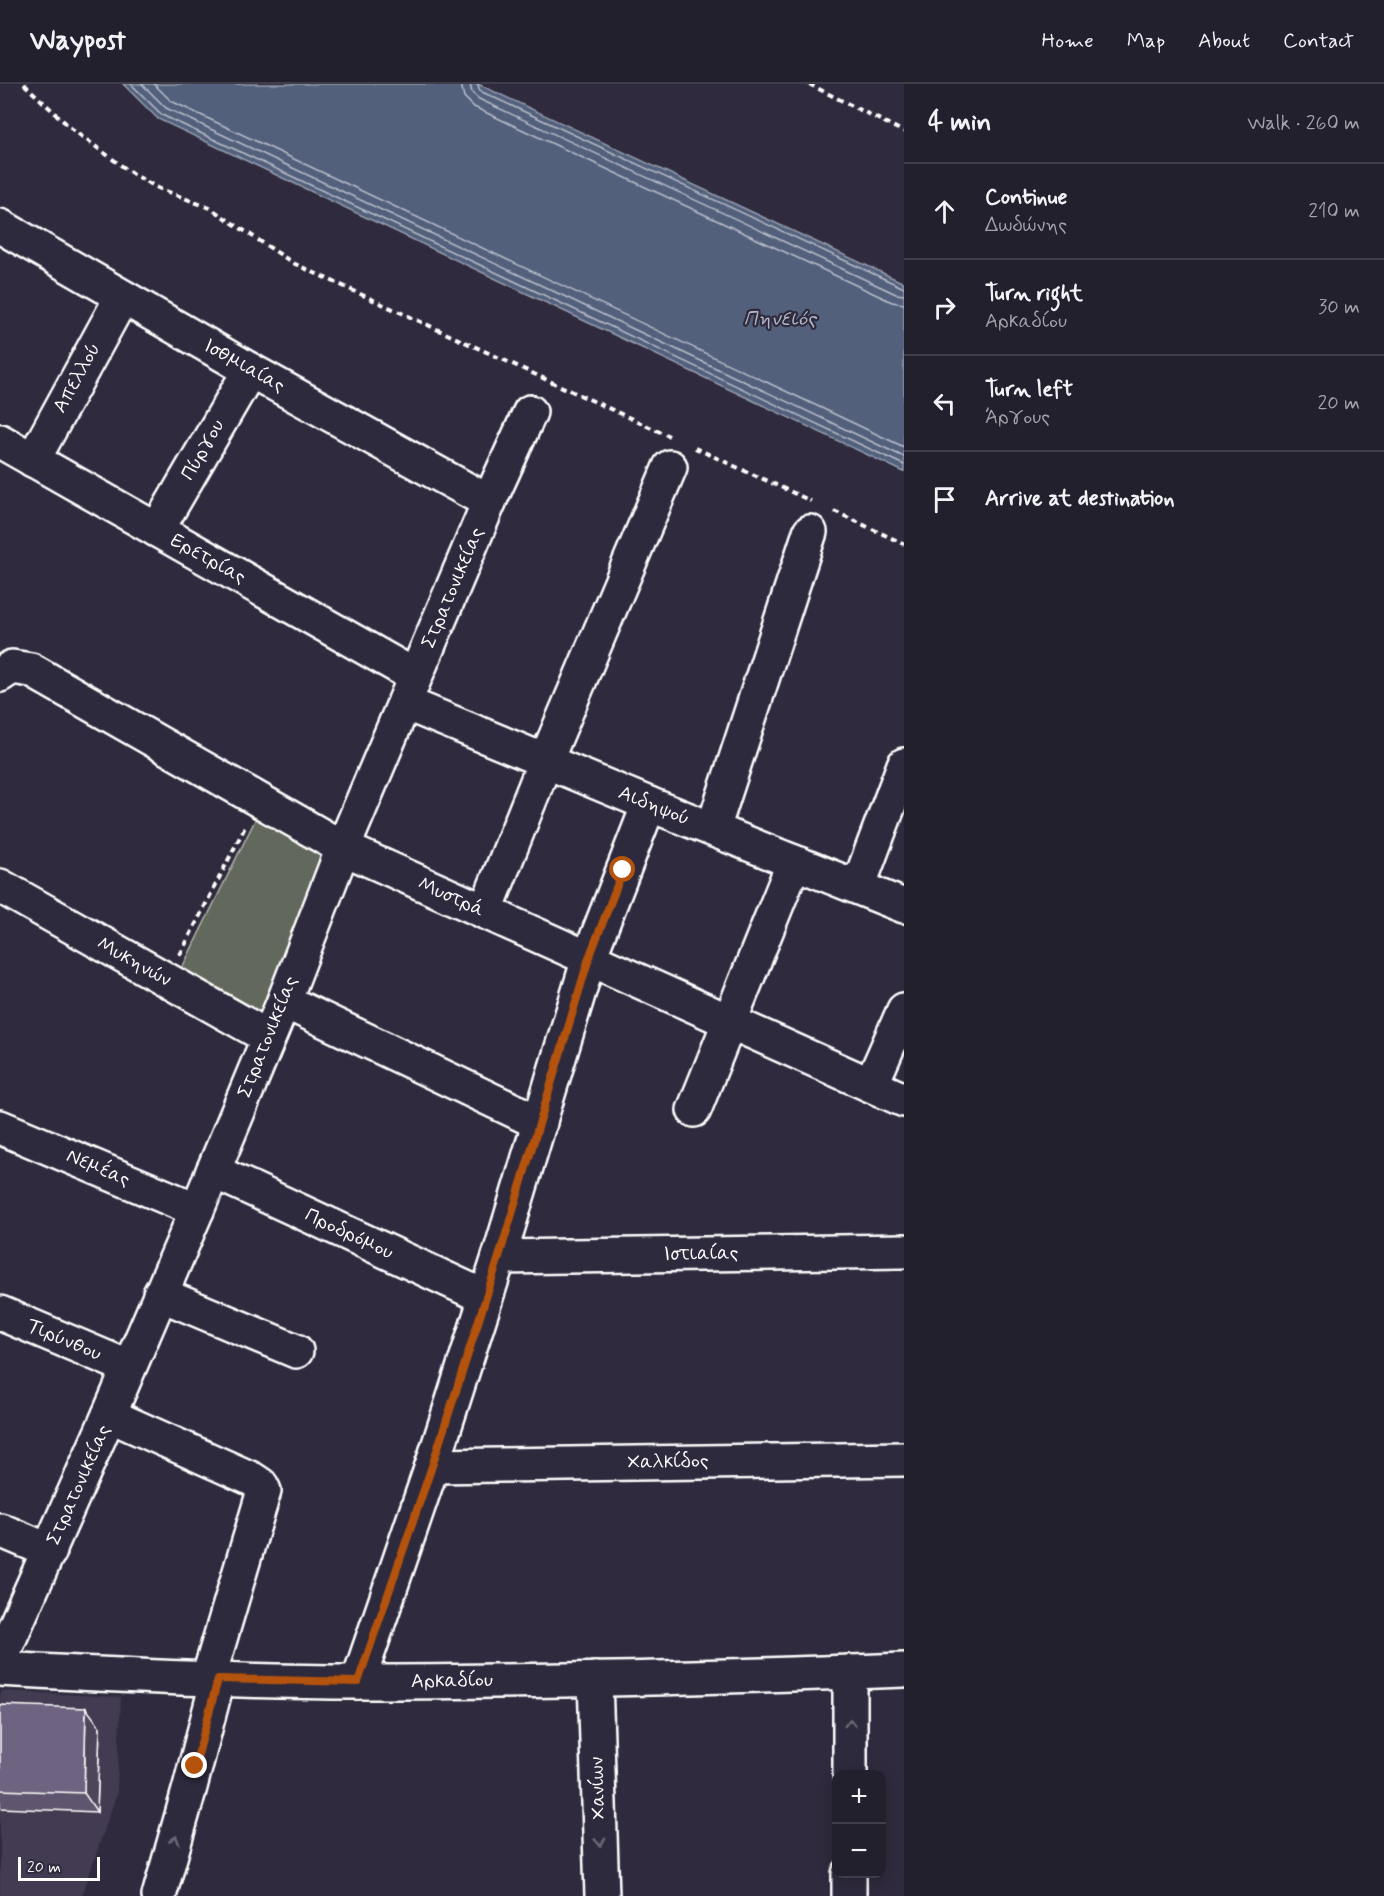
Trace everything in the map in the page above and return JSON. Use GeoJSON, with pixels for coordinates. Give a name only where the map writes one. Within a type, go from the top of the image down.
{"type":"FeatureCollection","features":[{"type":"Feature","properties":{"kind":"street","name":"Ισθμιαίας"},"geometry":{"type":"LineString","coordinates":[[0,226],[250,370],[489,502]]}},
{"type":"Feature","properties":{"kind":"street","name":"Απελλού"},"geometry":{"type":"LineString","coordinates":[[33,460],[122,297]]}},
{"type":"Feature","properties":{"kind":"street","name":"Πύργου"},"geometry":{"type":"LineString","coordinates":[[157,530],[250,370]]}},
{"type":"Feature","properties":{"kind":"street","name":"Στρατονικείας"},"geometry":{"type":"LineString","coordinates":[[0,1660],[50,1551],[197,1210],[284,1001],[343,848],[489,502],[530,412]]}},
{"type":"Feature","properties":{"kind":"street","name":"Ερετρίας"},"geometry":{"type":"LineString","coordinates":[[0,441],[157,530],[410,690]]}},
{"type":"Feature","properties":{"kind":"street"},"geometry":{"type":"LineString","coordinates":[[485,912],[545,762],[678,450]]}},
{"type":"Feature","properties":{"kind":"street"},"geometry":{"type":"LineString","coordinates":[[713,829],[818,515]]}},
{"type":"Feature","properties":{"kind":"street","name":"Μυστρά"},"geometry":{"type":"LineString","coordinates":[[6,671],[31,670],[343,848],[904,1100]]}},
{"type":"Feature","properties":{"kind":"street","name":"Αιδηψού"},"geometry":{"type":"LineString","coordinates":[[410,690],[545,762],[904,906]]}},
{"type":"Feature","properties":{"kind":"street"},"geometry":{"type":"LineString","coordinates":[[858,887],[904,765]]}},
{"type":"Feature","properties":{"kind":"street"},"geometry":{"type":"LineString","coordinates":[[358,1682],[432,1466],[499,1257],[589,958],[649,804]]}},
{"type":"Feature","properties":{"kind":"street"},"geometry":{"type":"LineString","coordinates":[[694,1110],[794,862]]}},
{"type":"Feature","properties":{"kind":"street","name":"Μυκηνών"},"geometry":{"type":"LineString","coordinates":[[0,886],[268,1037]]}},
{"type":"Feature","properties":{"kind":"street"},"geometry":{"type":"LineString","coordinates":[[284,1001],[540,1123]]}},
{"type":"Feature","properties":{"kind":"street"},"geometry":{"type":"LineString","coordinates":[[872,1085],[904,1010]]}},
{"type":"Feature","properties":{"kind":"street","name":"Νεμέας"},"geometry":{"type":"LineString","coordinates":[[0,1127],[197,1210]]}},
{"type":"Feature","properties":{"kind":"street","name":"Προδρόμου"},"geometry":{"type":"LineString","coordinates":[[213,1171],[485,1297]]}},
{"type":"Feature","properties":{"kind":"street","name":"Ιστιαίας"},"geometry":{"type":"LineString","coordinates":[[499,1257],[904,1251]]}},
{"type":"Feature","properties":{"kind":"street"},"geometry":{"type":"LineString","coordinates":[[160,1294],[296,1351]]}},
{"type":"Feature","properties":{"kind":"street","name":"Τιρύνθου"},"geometry":{"type":"LineString","coordinates":[[0,1313],[128,1366]]}},
{"type":"Feature","properties":{"kind":"street"},"geometry":{"type":"LineString","coordinates":[[109,1415],[252,1479],[261,1485],[264,1491],[213,1679],[190,1787],[159,1896]]}},
{"type":"Feature","properties":{"kind":"street","name":"Χαλκίδος"},"geometry":{"type":"LineString","coordinates":[[432,1466],[904,1459]]}},
{"type":"Feature","properties":{"kind":"street"},"geometry":{"type":"LineString","coordinates":[[0,1530],[50,1551]]}},
{"type":"Feature","properties":{"kind":"street","name":"Αρκαδίου"},"geometry":{"type":"LineString","coordinates":[[0,1670],[213,1679],[358,1682],[595,1679],[904,1670]]}},
{"type":"Feature","properties":{"kind":"street"},"geometry":{"type":"LineString","coordinates":[[850,1672],[850,1770]]}},
{"type":"Feature","properties":{"kind":"street","name":"Χανίων"},"geometry":{"type":"LineString","coordinates":[[595,1679],[602,1896]]}},
{"type":"Feature","properties":{"kind":"street"},"geometry":{"type":"LineString","coordinates":[[849,1878],[849,1896]]}},
{"type":"Feature","properties":{"kind":"path"},"geometry":{"type":"LineString","coordinates":[[24,84],[73,130],[133,174],[158,188],[210,208],[293,263],[678,450],[818,515],[904,544]]}},
{"type":"Feature","properties":{"kind":"path"},"geometry":{"type":"LineString","coordinates":[[809,84],[904,132]]}},
{"type":"Feature","properties":{"kind":"path"},"geometry":{"type":"LineString","coordinates":[[167,981],[258,800]]}},
{"type":"Feature","properties":{"kind":"shaded area"},"geometry":{"type":"Polygon","coordinates":[[[0,1691],[121,1697],[117,1793],[82,1896],[0,1896],[0,1691]]]}},
{"type":"Feature","properties":{"kind":"green space"},"geometry":{"type":"Polygon","coordinates":[[[259,812],[331,852],[264,1020],[179,974],[259,812]]]}},
{"type":"Feature","properties":{"kind":"water","name":"Πηνειός"},"geometry":{"type":"Polygon","coordinates":[[[123,84],[478,84],[904,283],[904,472],[158,119],[123,84]]]}},
{"type":"Feature","properties":{"kind":"building"},"geometry":{"type":"Polygon","coordinates":[[[0,1705],[86,1708],[84,1793],[0,1790],[0,1705]]]}},
{"type":"Feature","properties":{"kind":"route"},"geometry":{"type":"LineString","coordinates":[[195,1766],[218,1679],[358,1682],[432,1466],[499,1257],[589,958],[623,870]]}}]}
